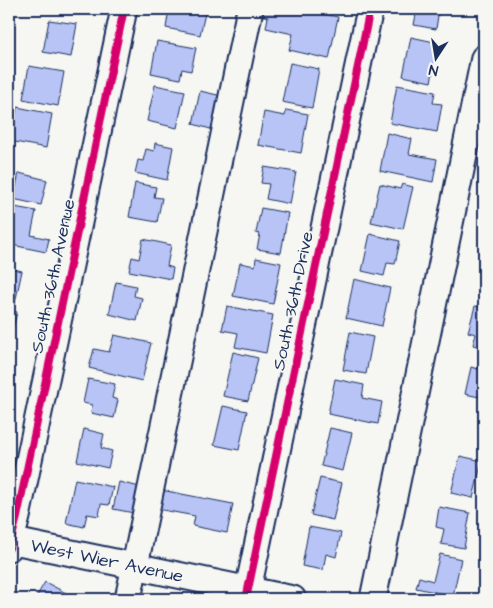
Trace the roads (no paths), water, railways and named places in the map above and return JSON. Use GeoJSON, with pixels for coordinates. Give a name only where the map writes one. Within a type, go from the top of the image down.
{"type":"FeatureCollection","features":[{"type":"Feature","properties":{"kind":"street","name":"South 36th Avenue"},"geometry":{"type":"LineString","coordinates":[[10,543],[124,9]]}},
{"type":"Feature","properties":{"kind":"street"},"geometry":{"type":"LineString","coordinates":[[128,599],[250,9]]}},
{"type":"Feature","properties":{"kind":"street","name":"South 36th Drive"},"geometry":{"type":"LineString","coordinates":[[247,595],[370,9]]}},
{"type":"Feature","properties":{"kind":"street"},"geometry":{"type":"LineString","coordinates":[[373,599],[484,58]]}},
{"type":"Feature","properties":{"kind":"street","name":"West Wier Avenue"},"geometry":{"type":"LineString","coordinates":[[10,543],[135,566],[247,595],[293,599]]}}]}
